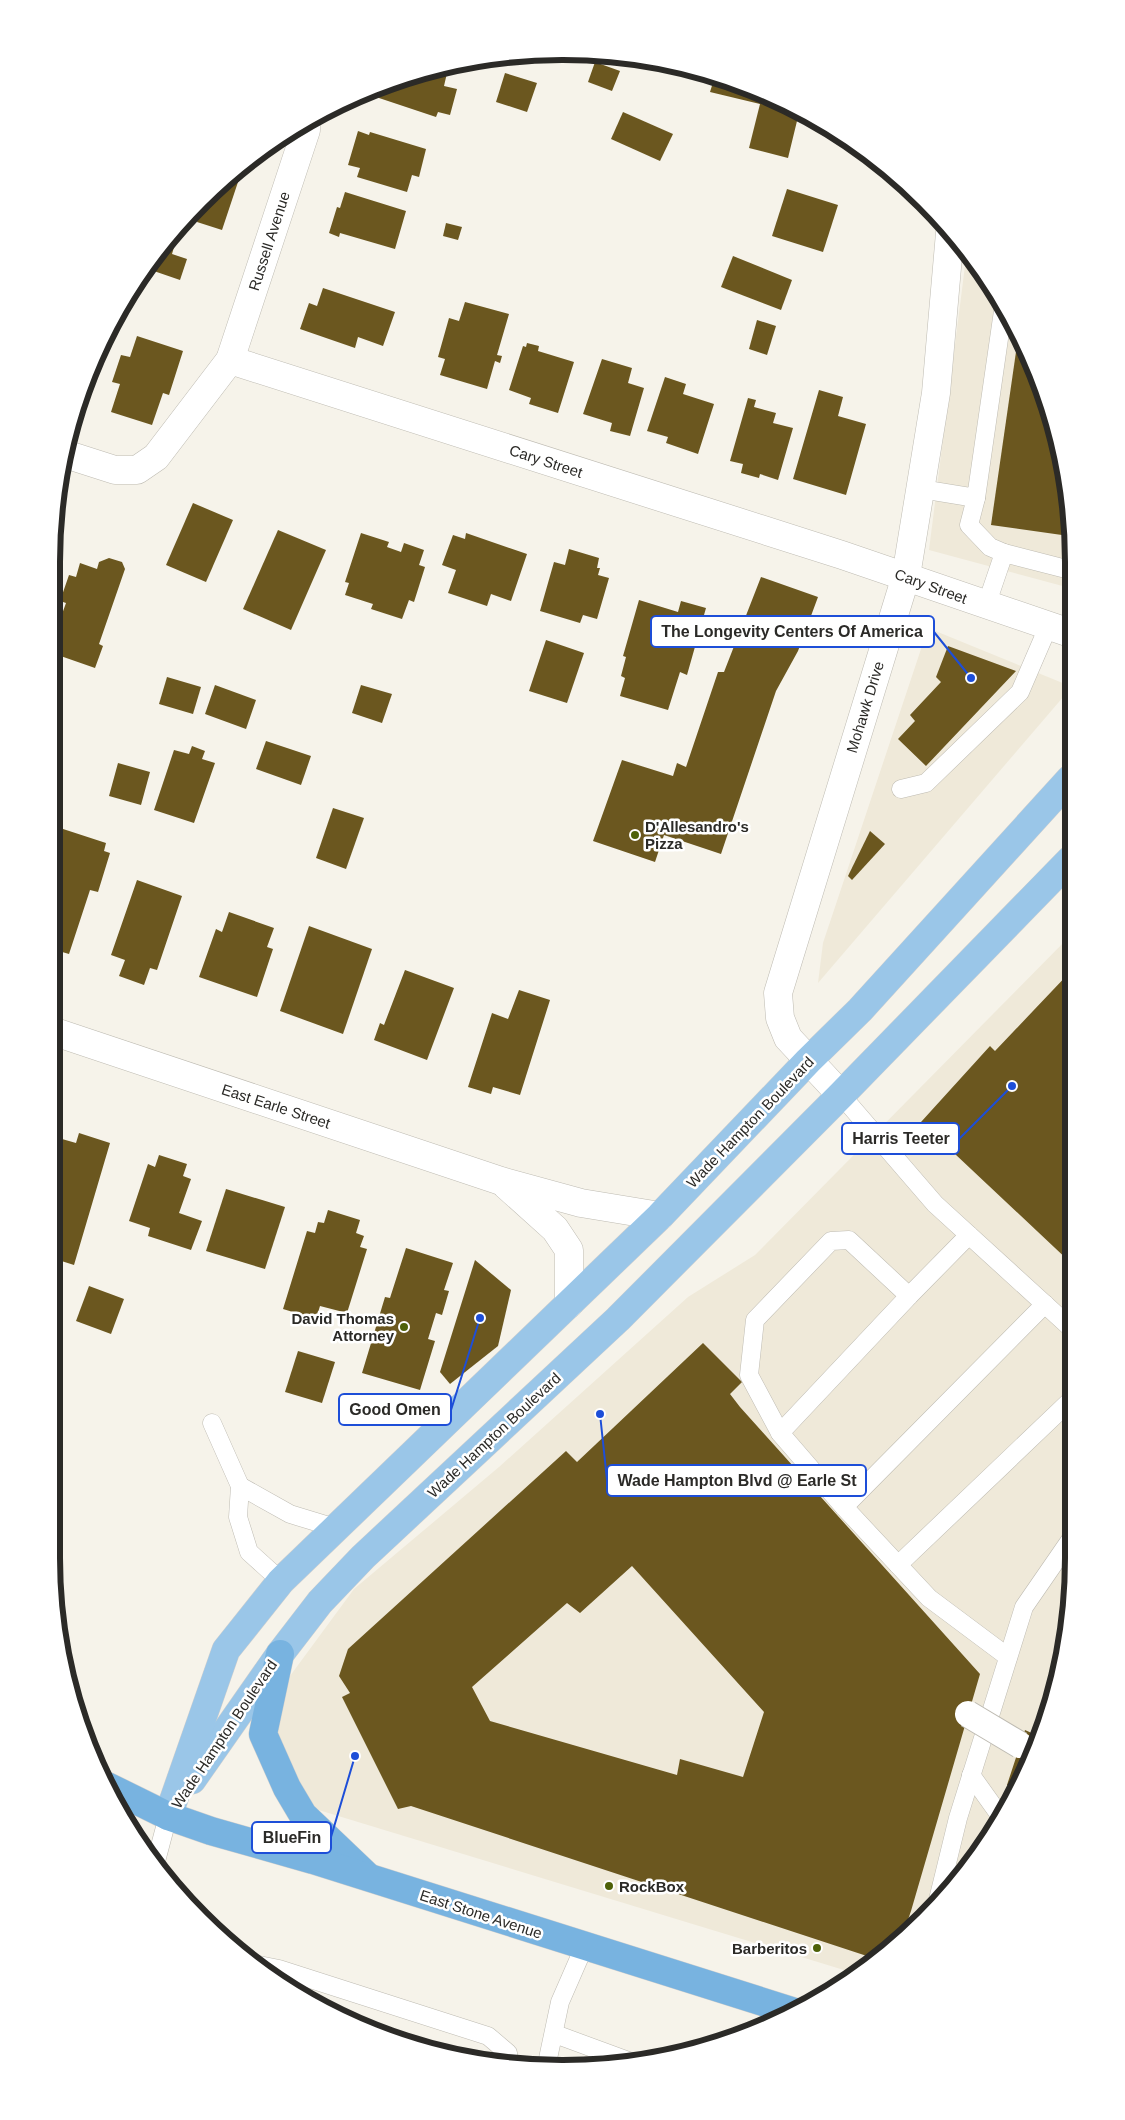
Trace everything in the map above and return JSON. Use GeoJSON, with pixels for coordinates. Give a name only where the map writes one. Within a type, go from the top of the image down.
{"type":"FeatureCollection","features":[{"type":"Feature","properties":{"kind":"highway"},"geometry":{"type":"LineString","coordinates":[[280,1654],[263,1734],[287,1788],[303,1815],[370,1879]]}},
{"type":"Feature","properties":{"kind":"highway","name":"East Stone Avenue"},"geometry":{"type":"LineString","coordinates":[[118,1791],[168,1816],[211,1831],[313,1860],[784,2009]]}},
{"type":"Feature","properties":{"kind":"highway","name":"East Stone Avenue"},"geometry":{"type":"LineString","coordinates":[[130,1814],[168,1816]]}},
{"type":"Feature","properties":{"kind":"main road","name":"Wade Hampton Boulevard"},"geometry":{"type":"LineString","coordinates":[[168,1816],[226,1650],[281,1581],[660,1216],[808,1061],[860,1010],[1065,784]]}},
{"type":"Feature","properties":{"kind":"main road","name":"Wade Hampton Boulevard"},"geometry":{"type":"LineString","coordinates":[[168,1816],[213,1748],[280,1654],[320,1602],[363,1557],[618,1319],[841,1095],[1065,865]]}},
{"type":"Feature","properties":{"kind":"street","name":"Russell Avenue"},"geometry":{"type":"LineString","coordinates":[[230,360],[306,130]]}},
{"type":"Feature","properties":{"kind":"street","name":"Mohawk Drive"},"geometry":{"type":"LineString","coordinates":[[841,1095],[788,1038],[780,1018],[778,993],[906,576],[922,489],[936,393],[949,242]]}},
{"type":"Feature","properties":{"kind":"street"},"geometry":{"type":"LineString","coordinates":[[72,456],[115,470],[137,470],[156,457],[230,360]]}},
{"type":"Feature","properties":{"kind":"street","name":"Cary Street"},"geometry":{"type":"LineString","coordinates":[[230,360],[906,576],[986,606],[1059,630]]}},
{"type":"Feature","properties":{"kind":"street","name":"East Earle Street"},"geometry":{"type":"LineString","coordinates":[[60,1034],[501,1181],[581,1203],[660,1216]]}},
{"type":"Feature","properties":{"kind":"street","name":"East Earle Street"},"geometry":{"type":"LineString","coordinates":[[501,1181],[554,1230],[569,1250],[569,1304]]}},
{"type":"Feature","properties":{"kind":"street"},"geometry":{"type":"LineString","coordinates":[[968,1714],[1020,1745]]}},
{"type":"Feature","properties":{"kind":"lane"},"geometry":{"type":"LineString","coordinates":[[1002,319],[976,498],[969,524],[990,547],[1004,553],[1065,569]]}},
{"type":"Feature","properties":{"kind":"lane"},"geometry":{"type":"LineString","coordinates":[[922,489],[976,498]]}},
{"type":"Feature","properties":{"kind":"lane"},"geometry":{"type":"LineString","coordinates":[[986,606],[1004,553]]}},
{"type":"Feature","properties":{"kind":"lane"},"geometry":{"type":"LineString","coordinates":[[902,789],[926,783],[1020,692],[1059,630]]}},
{"type":"Feature","properties":{"kind":"lane"},"geometry":{"type":"LineString","coordinates":[[841,1095],[935,1204],[1065,1323]]}},
{"type":"Feature","properties":{"kind":"lane"},"geometry":{"type":"LineString","coordinates":[[780,1433],[969,1235]]}},
{"type":"Feature","properties":{"kind":"lane"},"geometry":{"type":"LineString","coordinates":[[909,1296],[849,1240],[831,1241],[755,1320],[749,1375],[780,1433],[844,1507],[929,1598],[1008,1657]]}},
{"type":"Feature","properties":{"kind":"lane"},"geometry":{"type":"LineString","coordinates":[[844,1507],[1045,1304]]}},
{"type":"Feature","properties":{"kind":"lane"},"geometry":{"type":"LineString","coordinates":[[898,1565],[1065,1406]]}},
{"type":"Feature","properties":{"kind":"lane"},"geometry":{"type":"LineString","coordinates":[[212,1423],[240,1486],[238,1517],[249,1552],[281,1581]]}},
{"type":"Feature","properties":{"kind":"lane"},"geometry":{"type":"LineString","coordinates":[[240,1486],[290,1514],[336,1528]]}},
{"type":"Feature","properties":{"kind":"lane"},"geometry":{"type":"LineString","coordinates":[[941,1888],[958,1818],[1024,1607],[1065,1546]]}},
{"type":"Feature","properties":{"kind":"lane"},"geometry":{"type":"LineString","coordinates":[[972,1775],[996,1812]]}},
{"type":"Feature","properties":{"kind":"lane"},"geometry":{"type":"LineString","coordinates":[[158,1854],[168,1816]]}},
{"type":"Feature","properties":{"kind":"lane"},"geometry":{"type":"LineString","coordinates":[[548,2060],[560,2002],[584,1947]]}},
{"type":"Feature","properties":{"kind":"lane"},"geometry":{"type":"LineString","coordinates":[[273,1968],[488,2036],[508,2054],[508,2057]]}},
{"type":"Feature","properties":{"kind":"lane"},"geometry":{"type":"LineString","coordinates":[[554,2034],[617,2057]]}},
{"type":"Feature","properties":{"kind":"shaded area"},"geometry":{"type":"Polygon","coordinates":[[[965,263],[998,311],[1013,340],[1027,370],[1048,432],[1061,497],[1064,530],[1065,587],[929,550],[965,263]]]}},
{"type":"Feature","properties":{"kind":"shaded area"},"geometry":{"type":"Polygon","coordinates":[[[928,628],[1065,684],[1065,695],[818,983],[823,943],[928,628]]]}},
{"type":"Feature","properties":{"kind":"shaded area"},"geometry":{"type":"Polygon","coordinates":[[[1065,941],[1065,1558],[1061,1623],[1055,1656],[1048,1688],[1027,1750],[998,1809],[980,1837],[940,1889],[918,1913],[894,1935],[847,1971],[312,1808],[275,1733],[290,1676],[354,1589],[499,1467],[688,1297],[755,1255],[1065,941]]]}},
{"type":"Feature","properties":{"kind":"building"},"geometry":{"type":"Polygon","coordinates":[[[595,62],[620,71],[612,91],[588,82],[595,62]]]}},
{"type":"Feature","properties":{"kind":"building"},"geometry":{"type":"Polygon","coordinates":[[[505,73],[537,83],[527,112],[496,102],[505,73]]]}},
{"type":"Feature","properties":{"kind":"building"},"geometry":{"type":"Polygon","coordinates":[[[447,74],[444,86],[457,89],[450,115],[438,112],[436,117],[374,96],[447,74]]]}},
{"type":"Feature","properties":{"kind":"building"},"geometry":{"type":"Polygon","coordinates":[[[713,83],[755,98],[804,122],[797,121],[788,158],[749,148],[760,104],[710,92],[713,83]]]}},
{"type":"Feature","properties":{"kind":"building"},"geometry":{"type":"Polygon","coordinates":[[[623,112],[673,134],[660,161],[611,139],[623,112]]]}},
{"type":"Feature","properties":{"kind":"building"},"geometry":{"type":"Polygon","coordinates":[[[358,131],[369,135],[370,132],[426,149],[419,177],[412,175],[407,192],[357,177],[360,168],[348,165],[358,131]]]}},
{"type":"Feature","properties":{"kind":"building"},"geometry":{"type":"Polygon","coordinates":[[[239,178],[222,230],[197,222],[198,217],[207,207],[239,178]]]}},
{"type":"Feature","properties":{"kind":"building"},"geometry":{"type":"Polygon","coordinates":[[[787,189],[838,205],[823,252],[772,236],[787,189]]]}},
{"type":"Feature","properties":{"kind":"building"},"geometry":{"type":"Polygon","coordinates":[[[345,192],[406,211],[395,249],[340,233],[339,237],[329,233],[337,207],[340,208],[345,192]]]}},
{"type":"Feature","properties":{"kind":"building"},"geometry":{"type":"Polygon","coordinates":[[[446,223],[462,227],[458,240],[443,236],[446,223]]]}},
{"type":"Feature","properties":{"kind":"building"},"geometry":{"type":"Polygon","coordinates":[[[175,243],[172,254],[187,259],[180,280],[154,271],[175,243]]]}},
{"type":"Feature","properties":{"kind":"building"},"geometry":{"type":"Polygon","coordinates":[[[733,256],[792,280],[781,310],[721,287],[733,256]]]}},
{"type":"Feature","properties":{"kind":"building"},"geometry":{"type":"Polygon","coordinates":[[[323,288],[395,312],[383,346],[358,337],[355,348],[300,329],[309,303],[317,306],[323,288]]]}},
{"type":"Feature","properties":{"kind":"building"},"geometry":{"type":"Polygon","coordinates":[[[465,302],[509,314],[497,355],[502,356],[500,363],[495,361],[487,389],[440,375],[445,359],[438,357],[449,318],[459,321],[465,302]]]}},
{"type":"Feature","properties":{"kind":"building"},"geometry":{"type":"Polygon","coordinates":[[[757,320],[776,326],[767,355],[749,349],[757,320]]]}},
{"type":"Feature","properties":{"kind":"building"},"geometry":{"type":"Polygon","coordinates":[[[137,336],[183,351],[169,395],[163,393],[152,425],[111,412],[120,384],[112,382],[121,355],[130,357],[137,336]]]}},
{"type":"Feature","properties":{"kind":"building"},"geometry":{"type":"Polygon","coordinates":[[[527,343],[539,346],[538,351],[574,362],[558,413],[529,404],[531,398],[509,390],[523,346],[526,347],[527,343]]]}},
{"type":"Feature","properties":{"kind":"building"},"geometry":{"type":"Polygon","coordinates":[[[1017,348],[1027,370],[1048,432],[1061,497],[1064,535],[991,525],[1017,348]]]}},
{"type":"Feature","properties":{"kind":"building"},"geometry":{"type":"Polygon","coordinates":[[[105,355],[87,404],[98,370],[105,355]]]}},
{"type":"Feature","properties":{"kind":"building"},"geometry":{"type":"Polygon","coordinates":[[[602,359],[632,368],[628,383],[644,388],[630,436],[610,431],[612,423],[583,414],[602,359]]]}},
{"type":"Feature","properties":{"kind":"building"},"geometry":{"type":"Polygon","coordinates":[[[665,377],[686,384],[683,394],[714,404],[698,454],[666,443],[668,437],[647,431],[665,377]]]}},
{"type":"Feature","properties":{"kind":"building"},"geometry":{"type":"Polygon","coordinates":[[[819,390],[843,397],[838,416],[866,424],[846,495],[793,479],[819,390]]]}},
{"type":"Feature","properties":{"kind":"building"},"geometry":{"type":"Polygon","coordinates":[[[748,398],[756,400],[754,407],[776,413],[773,423],[793,428],[778,480],[760,474],[759,478],[741,473],[743,464],[730,461],[748,398]]]}},
{"type":"Feature","properties":{"kind":"building"},"geometry":{"type":"Polygon","coordinates":[[[193,503],[233,520],[206,582],[166,565],[193,503]]]}},
{"type":"Feature","properties":{"kind":"building"},"geometry":{"type":"Polygon","coordinates":[[[278,530],[326,550],[291,630],[243,609],[278,530]]]}},
{"type":"Feature","properties":{"kind":"building"},"geometry":{"type":"Polygon","coordinates":[[[361,533],[389,542],[387,547],[401,552],[404,543],[424,550],[419,565],[425,567],[414,602],[409,600],[402,619],[371,609],[373,604],[345,595],[349,583],[345,582],[361,533]]]}},
{"type":"Feature","properties":{"kind":"building"},"geometry":{"type":"Polygon","coordinates":[[[466,533],[527,554],[511,601],[491,594],[487,606],[448,593],[456,570],[442,565],[453,535],[465,539],[466,533]]]}},
{"type":"Feature","properties":{"kind":"building"},"geometry":{"type":"Polygon","coordinates":[[[569,549],[599,558],[597,568],[600,568],[598,575],[609,578],[597,619],[583,615],[580,623],[540,611],[554,562],[565,565],[569,549]]]}},
{"type":"Feature","properties":{"kind":"building"},"geometry":{"type":"Polygon","coordinates":[[[109,558],[122,562],[125,569],[99,644],[103,646],[95,668],[60,656],[60,620],[66,603],[60,601],[69,575],[76,577],[80,563],[97,569],[99,562],[109,558]]]}},
{"type":"Feature","properties":{"kind":"building"},"geometry":{"type":"Polygon","coordinates":[[[761,577],[818,597],[798,651],[776,691],[721,854],[664,835],[655,862],[593,841],[622,760],[673,776],[677,763],[686,767],[718,672],[724,672],[761,577]]]}},
{"type":"Feature","properties":{"kind":"building"},"geometry":{"type":"Polygon","coordinates":[[[639,600],[678,612],[681,601],[706,608],[687,675],[680,672],[668,710],[620,696],[625,678],[621,676],[626,657],[623,656],[639,600]]]}},
{"type":"Feature","properties":{"kind":"building"},"geometry":{"type":"Polygon","coordinates":[[[546,640],[584,653],[567,703],[529,691],[546,640]]]}},
{"type":"Feature","properties":{"kind":"building"},"geometry":{"type":"Polygon","coordinates":[[[948,646],[1016,671],[926,766],[898,739],[915,721],[910,715],[941,682],[936,677],[948,646]]]}},
{"type":"Feature","properties":{"kind":"building"},"geometry":{"type":"Polygon","coordinates":[[[167,677],[201,687],[193,714],[159,704],[167,677]]]}},
{"type":"Feature","properties":{"kind":"building"},"geometry":{"type":"Polygon","coordinates":[[[215,685],[256,700],[246,729],[205,714],[215,685]]]}},
{"type":"Feature","properties":{"kind":"building"},"geometry":{"type":"Polygon","coordinates":[[[361,685],[392,694],[382,723],[352,713],[361,685]]]}},
{"type":"Feature","properties":{"kind":"building"},"geometry":{"type":"Polygon","coordinates":[[[266,741],[311,756],[301,785],[256,769],[266,741]]]}},
{"type":"Feature","properties":{"kind":"building"},"geometry":{"type":"Polygon","coordinates":[[[192,746],[205,751],[202,759],[215,763],[194,823],[154,810],[174,750],[189,754],[192,746]]]}},
{"type":"Feature","properties":{"kind":"building"},"geometry":{"type":"Polygon","coordinates":[[[118,763],[150,772],[141,805],[109,796],[118,763]]]}},
{"type":"Feature","properties":{"kind":"building"},"geometry":{"type":"Polygon","coordinates":[[[333,808],[364,818],[346,869],[316,858],[333,808]]]}},
{"type":"Feature","properties":{"kind":"building"},"geometry":{"type":"Polygon","coordinates":[[[60,828],[106,843],[104,851],[110,853],[98,892],[90,890],[69,954],[60,951],[60,828]]]}},
{"type":"Feature","properties":{"kind":"building"},"geometry":{"type":"Polygon","coordinates":[[[870,831],[885,844],[852,880],[848,876],[870,831]]]}},
{"type":"Feature","properties":{"kind":"building"},"geometry":{"type":"Polygon","coordinates":[[[137,880],[182,896],[157,970],[150,968],[144,985],[119,976],[125,960],[111,955],[137,880]]]}},
{"type":"Feature","properties":{"kind":"building"},"geometry":{"type":"Polygon","coordinates":[[[229,912],[274,928],[267,947],[273,949],[257,997],[199,977],[216,929],[222,932],[229,912]]]}},
{"type":"Feature","properties":{"kind":"building"},"geometry":{"type":"Polygon","coordinates":[[[309,926],[372,949],[343,1034],[280,1011],[309,926]]]}},
{"type":"Feature","properties":{"kind":"building"},"geometry":{"type":"Polygon","coordinates":[[[405,970],[454,988],[427,1060],[374,1040],[380,1023],[384,1025],[405,970]]]}},
{"type":"Feature","properties":{"kind":"building"},"geometry":{"type":"Polygon","coordinates":[[[1065,977],[1065,1257],[921,1122],[990,1046],[995,1051],[1065,977]]]}},
{"type":"Feature","properties":{"kind":"building"},"geometry":{"type":"Polygon","coordinates":[[[519,990],[550,1000],[520,1095],[493,1087],[491,1094],[468,1087],[492,1013],[508,1019],[519,990]]]}},
{"type":"Feature","properties":{"kind":"building"},"geometry":{"type":"Polygon","coordinates":[[[79,1133],[110,1143],[74,1265],[60,1261],[60,1138],[76,1143],[79,1133]]]}},
{"type":"Feature","properties":{"kind":"building"},"geometry":{"type":"Polygon","coordinates":[[[159,1155],[187,1164],[183,1176],[191,1179],[179,1213],[202,1221],[191,1250],[148,1236],[150,1228],[129,1221],[148,1164],[155,1167],[159,1155]]]}},
{"type":"Feature","properties":{"kind":"building"},"geometry":{"type":"Polygon","coordinates":[[[226,1189],[285,1207],[265,1269],[206,1251],[226,1189]]]}},
{"type":"Feature","properties":{"kind":"building"},"geometry":{"type":"Polygon","coordinates":[[[328,1210],[360,1220],[356,1233],[364,1236],[360,1247],[367,1249],[347,1313],[320,1306],[316,1319],[283,1309],[307,1231],[315,1233],[318,1222],[324,1223],[328,1210]]]}},
{"type":"Feature","properties":{"kind":"building","name":"David Thomas Attorney"},"geometry":{"type":"Polygon","coordinates":[[[406,1248],[453,1263],[444,1290],[449,1291],[442,1315],[436,1313],[428,1339],[435,1341],[420,1390],[362,1373],[385,1297],[390,1298],[406,1248]]]}},
{"type":"Feature","properties":{"kind":"building"},"geometry":{"type":"Polygon","coordinates":[[[475,1260],[511,1290],[498,1346],[450,1384],[440,1372],[475,1260]]]}},
{"type":"Feature","properties":{"kind":"building"},"geometry":{"type":"Polygon","coordinates":[[[89,1286],[124,1299],[111,1334],[76,1321],[89,1286]]]}},
{"type":"Feature","properties":{"kind":"building"},"geometry":{"type":"Polygon","coordinates":[[[703,1343],[742,1382],[730,1394],[740,1407],[980,1674],[907,1923],[868,1956],[411,1806],[398,1809],[342,1697],[350,1693],[339,1676],[348,1649],[566,1451],[577,1462],[703,1343]],[[632,1566],[580,1613],[567,1603],[472,1687],[490,1721],[677,1775],[680,1759],[743,1777],[764,1712],[632,1566]]]}},
{"type":"Feature","properties":{"kind":"building"},"geometry":{"type":"Polygon","coordinates":[[[298,1351],[335,1362],[322,1403],[285,1392],[298,1351]]]}},
{"type":"Feature","properties":{"kind":"building"},"geometry":{"type":"Polygon","coordinates":[[[1025,1730],[1033,1734],[1010,1786],[1007,1785],[1025,1730]]]}},
{"type":"Feature","properties":{"kind":"place","name":"The Longevity Centers Of America"},"geometry":{"type":"Point","coordinates":[971,678]}},
{"type":"Feature","properties":{"kind":"place","name":"D'Allesandro's Pizza"},"geometry":{"type":"Point","coordinates":[635,835]}},
{"type":"Feature","properties":{"kind":"place","name":"Harris Teeter"},"geometry":{"type":"Point","coordinates":[1012,1086]}},
{"type":"Feature","properties":{"kind":"place","name":"Good Omen"},"geometry":{"type":"Point","coordinates":[480,1318]}},
{"type":"Feature","properties":{"kind":"place","name":"David Thomas Attorney"},"geometry":{"type":"Point","coordinates":[404,1327]}},
{"type":"Feature","properties":{"kind":"place","name":"Wade Hampton Blvd @ Earle St"},"geometry":{"type":"Point","coordinates":[600,1414]}},
{"type":"Feature","properties":{"kind":"place","name":"BlueFin"},"geometry":{"type":"Point","coordinates":[355,1756]}},
{"type":"Feature","properties":{"kind":"place","name":"RockBox"},"geometry":{"type":"Point","coordinates":[609,1886]}},
{"type":"Feature","properties":{"kind":"place","name":"Barberitos"},"geometry":{"type":"Point","coordinates":[817,1948]}}]}
